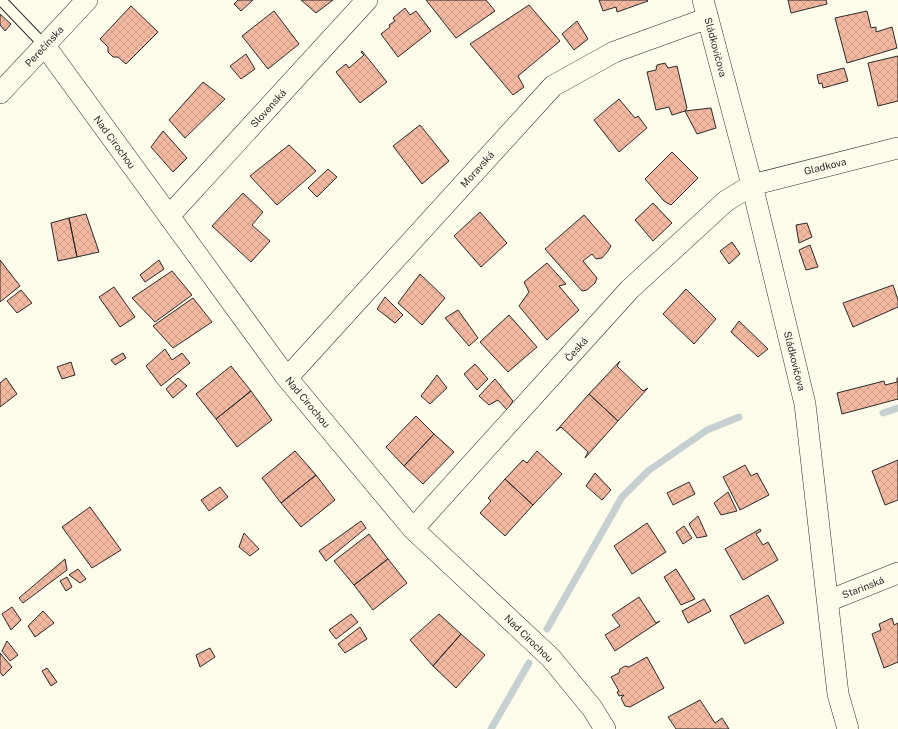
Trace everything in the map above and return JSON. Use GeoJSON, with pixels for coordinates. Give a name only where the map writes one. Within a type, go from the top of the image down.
{"type":"FeatureCollection","features":[{"type":"Feature","properties":{"kind":"street","name":"Perečínska"},"geometry":{"type":"LineString","coordinates":[[0,93],[87,0]]}},
{"type":"Feature","properties":{"kind":"street","name":"Slovenská"},"geometry":{"type":"LineString","coordinates":[[169,216],[367,0]]}},
{"type":"Feature","properties":{"kind":"street","name":"Sládkovičova"},"geometry":{"type":"LineString","coordinates":[[706,9],[752,185],[805,404],[838,694],[848,729]]}},
{"type":"Feature","properties":{"kind":"street","name":"Moravská"},"geometry":{"type":"LineString","coordinates":[[287,378],[553,86],[614,52],[706,9]]}},
{"type":"Feature","properties":{"kind":"street","name":"Nad Cirochou"},"geometry":{"type":"LineString","coordinates":[[45,46],[287,378],[413,529],[551,658],[592,708],[605,729]]}},
{"type":"Feature","properties":{"kind":"street","name":"Gladkova"},"geometry":{"type":"LineString","coordinates":[[752,185],[898,148]]}},
{"type":"Feature","properties":{"kind":"street","name":"Česká"},"geometry":{"type":"LineString","coordinates":[[413,529],[630,289],[726,201],[752,185]]}},
{"type":"Feature","properties":{"kind":"street","name":"Starinská"},"geometry":{"type":"LineString","coordinates":[[828,601],[898,573]]}},
{"type":"Feature","properties":{"kind":"lane"},"geometry":{"type":"LineString","coordinates":[[0,0],[45,46]]}},
{"type":"Feature","properties":{"kind":"building"},"geometry":{"type":"Polygon","coordinates":[[[238,0],[253,0],[241,11],[234,4],[238,0]]]}},
{"type":"Feature","properties":{"kind":"building"},"geometry":{"type":"Polygon","coordinates":[[[301,0],[333,0],[316,13],[301,0]]]}},
{"type":"Feature","properties":{"kind":"building"},"geometry":{"type":"Polygon","coordinates":[[[426,0],[486,0],[495,11],[456,38],[426,0]]]}},
{"type":"Feature","properties":{"kind":"building"},"geometry":{"type":"Polygon","coordinates":[[[599,0],[648,1],[617,12],[616,7],[603,11],[599,0]]]}},
{"type":"Feature","properties":{"kind":"building"},"geometry":{"type":"Polygon","coordinates":[[[788,0],[826,0],[827,4],[791,13],[788,0]]]}},
{"type":"Feature","properties":{"kind":"building"},"geometry":{"type":"Polygon","coordinates":[[[529,5],[560,41],[518,76],[524,87],[513,95],[470,44],[529,5]]]}},
{"type":"Feature","properties":{"kind":"building"},"geometry":{"type":"Polygon","coordinates":[[[131,6],[158,32],[126,64],[118,57],[113,57],[108,52],[108,47],[100,39],[131,6]]]}},
{"type":"Feature","properties":{"kind":"building"},"geometry":{"type":"Polygon","coordinates":[[[405,8],[410,15],[416,11],[431,31],[398,57],[381,34],[395,21],[393,18],[405,8]]]}},
{"type":"Feature","properties":{"kind":"building"},"geometry":{"type":"Polygon","coordinates":[[[274,11],[299,44],[268,69],[242,36],[274,11]]]}},
{"type":"Feature","properties":{"kind":"building"},"geometry":{"type":"Polygon","coordinates":[[[867,11],[871,28],[876,27],[876,32],[892,27],[897,48],[847,63],[835,18],[867,11]]]}},
{"type":"Feature","properties":{"kind":"building"},"geometry":{"type":"Polygon","coordinates":[[[0,14],[11,24],[5,31],[0,25],[0,14]]]}},
{"type":"Feature","properties":{"kind":"building"},"geometry":{"type":"Polygon","coordinates":[[[577,21],[588,39],[574,50],[562,34],[577,21]]]}},
{"type":"Feature","properties":{"kind":"building"},"geometry":{"type":"Polygon","coordinates":[[[362,51],[387,82],[360,103],[336,72],[346,64],[349,68],[364,55],[361,52],[362,51]]]}},
{"type":"Feature","properties":{"kind":"building"},"geometry":{"type":"Polygon","coordinates":[[[246,54],[255,69],[241,79],[230,66],[246,54]]]}},
{"type":"Feature","properties":{"kind":"building"},"geometry":{"type":"Polygon","coordinates":[[[898,56],[898,101],[878,106],[868,63],[898,56]]]}},
{"type":"Feature","properties":{"kind":"building"},"geometry":{"type":"Polygon","coordinates":[[[665,63],[668,68],[677,66],[687,108],[685,111],[672,115],[669,107],[656,110],[647,72],[656,70],[657,65],[665,63]]]}},
{"type":"Feature","properties":{"kind":"building"},"geometry":{"type":"Polygon","coordinates":[[[844,68],[848,81],[823,88],[822,83],[819,84],[817,75],[844,68]]]}},
{"type":"Feature","properties":{"kind":"building"},"geometry":{"type":"Polygon","coordinates":[[[203,82],[225,99],[185,138],[169,120],[203,82]]]}},
{"type":"Feature","properties":{"kind":"building"},"geometry":{"type":"Polygon","coordinates":[[[619,99],[635,118],[638,116],[647,128],[619,152],[594,120],[619,99]]]}},
{"type":"Feature","properties":{"kind":"building"},"geometry":{"type":"Polygon","coordinates":[[[711,108],[716,128],[697,134],[685,111],[711,108]]]}},
{"type":"Feature","properties":{"kind":"building"},"geometry":{"type":"Polygon","coordinates":[[[420,125],[449,161],[422,184],[393,146],[420,125]]]}},
{"type":"Feature","properties":{"kind":"building"},"geometry":{"type":"Polygon","coordinates":[[[163,131],[187,158],[173,172],[151,147],[163,131]]]}},
{"type":"Feature","properties":{"kind":"building"},"geometry":{"type":"Polygon","coordinates":[[[289,145],[316,171],[277,205],[250,176],[289,145]]]}},
{"type":"Feature","properties":{"kind":"building"},"geometry":{"type":"Polygon","coordinates":[[[672,152],[698,178],[671,205],[664,201],[645,179],[672,152]]]}},
{"type":"Feature","properties":{"kind":"building"},"geometry":{"type":"Polygon","coordinates":[[[328,169],[337,177],[317,197],[308,188],[328,169]]]}},
{"type":"Feature","properties":{"kind":"building"},"geometry":{"type":"Polygon","coordinates":[[[243,193],[263,212],[252,225],[270,241],[251,262],[212,226],[243,193]]]}},
{"type":"Feature","properties":{"kind":"building"},"geometry":{"type":"Polygon","coordinates":[[[653,203],[672,223],[653,241],[635,220],[653,203]]]}},
{"type":"Feature","properties":{"kind":"building"},"geometry":{"type":"Polygon","coordinates":[[[480,212],[507,243],[481,267],[454,236],[480,212]]]}},
{"type":"Feature","properties":{"kind":"building"},"geometry":{"type":"Polygon","coordinates":[[[86,214],[99,252],[77,257],[69,218],[86,214]]]}},
{"type":"Feature","properties":{"kind":"building"},"geometry":{"type":"Polygon","coordinates":[[[584,215],[611,246],[602,258],[596,259],[592,254],[583,261],[597,278],[595,283],[587,290],[582,291],[545,249],[584,215]]]}},
{"type":"Feature","properties":{"kind":"building"},"geometry":{"type":"Polygon","coordinates":[[[69,218],[77,257],[58,261],[51,223],[69,218]]]}},
{"type":"Feature","properties":{"kind":"building"},"geometry":{"type":"Polygon","coordinates":[[[807,223],[812,237],[799,243],[796,225],[807,223]]]}},
{"type":"Feature","properties":{"kind":"building"},"geometry":{"type":"Polygon","coordinates":[[[732,242],[740,254],[729,264],[720,251],[732,242]]]}},
{"type":"Feature","properties":{"kind":"building"},"geometry":{"type":"Polygon","coordinates":[[[810,245],[818,267],[806,270],[799,250],[810,245]]]}},
{"type":"Feature","properties":{"kind":"building"},"geometry":{"type":"Polygon","coordinates":[[[0,260],[20,286],[0,302],[0,260]]]}},
{"type":"Feature","properties":{"kind":"building"},"geometry":{"type":"Polygon","coordinates":[[[159,260],[164,269],[145,282],[140,275],[159,260]]]}},
{"type":"Feature","properties":{"kind":"building"},"geometry":{"type":"Polygon","coordinates":[[[547,263],[566,284],[559,286],[579,310],[547,340],[519,306],[529,292],[524,282],[547,263]]]}},
{"type":"Feature","properties":{"kind":"building"},"geometry":{"type":"Polygon","coordinates":[[[172,271],[192,295],[155,322],[132,298],[172,271]]]}},
{"type":"Feature","properties":{"kind":"building"},"geometry":{"type":"Polygon","coordinates":[[[420,274],[445,298],[422,325],[398,303],[420,274]]]}},
{"type":"Feature","properties":{"kind":"building"},"geometry":{"type":"Polygon","coordinates":[[[893,285],[898,300],[898,307],[853,327],[843,303],[893,285]]]}},
{"type":"Feature","properties":{"kind":"building"},"geometry":{"type":"Polygon","coordinates":[[[114,287],[135,317],[120,327],[99,297],[114,287]]]}},
{"type":"Feature","properties":{"kind":"building"},"geometry":{"type":"Polygon","coordinates":[[[686,289],[716,319],[694,344],[663,314],[686,289]]]}},
{"type":"Feature","properties":{"kind":"building"},"geometry":{"type":"Polygon","coordinates":[[[21,290],[32,303],[17,313],[7,301],[21,290]]]}},
{"type":"Feature","properties":{"kind":"building"},"geometry":{"type":"Polygon","coordinates":[[[385,297],[403,315],[395,323],[377,309],[385,297]]]}},
{"type":"Feature","properties":{"kind":"building"},"geometry":{"type":"Polygon","coordinates":[[[193,298],[212,322],[173,348],[153,326],[193,298]]]}},
{"type":"Feature","properties":{"kind":"building"},"geometry":{"type":"Polygon","coordinates":[[[458,310],[478,338],[469,346],[445,318],[458,310]]]}},
{"type":"Feature","properties":{"kind":"building"},"geometry":{"type":"Polygon","coordinates":[[[509,315],[537,347],[508,372],[480,342],[509,315]]]}},
{"type":"Feature","properties":{"kind":"building"},"geometry":{"type":"Polygon","coordinates":[[[739,321],[768,349],[758,357],[731,332],[739,321]]]}},
{"type":"Feature","properties":{"kind":"building"},"geometry":{"type":"Polygon","coordinates":[[[165,349],[172,360],[182,353],[190,363],[161,386],[146,366],[165,349]]]}},
{"type":"Feature","properties":{"kind":"building"},"geometry":{"type":"Polygon","coordinates":[[[123,353],[126,358],[115,365],[111,360],[123,353]]]}},
{"type":"Feature","properties":{"kind":"building"},"geometry":{"type":"Polygon","coordinates":[[[620,361],[617,366],[643,391],[648,388],[618,421],[589,394],[620,361]]]}},
{"type":"Feature","properties":{"kind":"building"},"geometry":{"type":"Polygon","coordinates":[[[71,362],[75,375],[62,379],[57,367],[71,362]]]}},
{"type":"Feature","properties":{"kind":"building"},"geometry":{"type":"Polygon","coordinates":[[[475,364],[488,379],[477,390],[464,374],[475,364]]]}},
{"type":"Feature","properties":{"kind":"building"},"geometry":{"type":"Polygon","coordinates":[[[231,366],[251,391],[216,419],[196,394],[231,366]]]}},
{"type":"Feature","properties":{"kind":"building"},"geometry":{"type":"Polygon","coordinates":[[[437,375],[447,388],[430,404],[421,396],[437,375]]]}},
{"type":"Feature","properties":{"kind":"building"},"geometry":{"type":"Polygon","coordinates":[[[6,378],[17,394],[0,407],[0,383],[6,378]]]}},
{"type":"Feature","properties":{"kind":"building"},"geometry":{"type":"Polygon","coordinates":[[[178,378],[187,386],[173,398],[166,389],[178,378]]]}},
{"type":"Feature","properties":{"kind":"building"},"geometry":{"type":"Polygon","coordinates":[[[897,378],[898,399],[842,414],[837,393],[884,381],[885,385],[897,382],[897,378]]]}},
{"type":"Feature","properties":{"kind":"building"},"geometry":{"type":"Polygon","coordinates":[[[495,379],[513,401],[507,410],[498,400],[489,405],[479,396],[495,379]]]}},
{"type":"Feature","properties":{"kind":"building"},"geometry":{"type":"Polygon","coordinates":[[[251,391],[272,420],[237,447],[216,419],[251,391]]]}},
{"type":"Feature","properties":{"kind":"building"},"geometry":{"type":"Polygon","coordinates":[[[589,394],[618,421],[585,458],[588,452],[561,427],[556,431],[589,394]]]}},
{"type":"Feature","properties":{"kind":"building"},"geometry":{"type":"Polygon","coordinates":[[[416,416],[434,434],[404,466],[386,447],[416,416]]]}},
{"type":"Feature","properties":{"kind":"building"},"geometry":{"type":"Polygon","coordinates":[[[434,434],[454,452],[423,484],[404,466],[434,434]]]}},
{"type":"Feature","properties":{"kind":"building"},"geometry":{"type":"Polygon","coordinates":[[[295,451],[316,475],[281,503],[262,478],[295,451]]]}},
{"type":"Feature","properties":{"kind":"building"},"geometry":{"type":"Polygon","coordinates":[[[537,451],[562,474],[533,505],[505,479],[523,460],[527,463],[537,451]]]}},
{"type":"Feature","properties":{"kind":"building"},"geometry":{"type":"Polygon","coordinates":[[[898,460],[898,500],[885,505],[872,471],[898,460]]]}},
{"type":"Feature","properties":{"kind":"building"},"geometry":{"type":"Polygon","coordinates":[[[745,465],[751,476],[757,473],[769,495],[740,510],[723,477],[745,465]]]}},
{"type":"Feature","properties":{"kind":"building"},"geometry":{"type":"Polygon","coordinates":[[[595,473],[611,490],[602,500],[586,486],[595,473]]]}},
{"type":"Feature","properties":{"kind":"building"},"geometry":{"type":"Polygon","coordinates":[[[316,475],[335,500],[301,527],[281,503],[316,475]]]}},
{"type":"Feature","properties":{"kind":"building"},"geometry":{"type":"Polygon","coordinates":[[[505,479],[533,505],[505,536],[480,513],[491,501],[488,498],[505,479]]]}},
{"type":"Feature","properties":{"kind":"building"},"geometry":{"type":"Polygon","coordinates":[[[689,482],[695,494],[673,505],[667,493],[689,482]]]}},
{"type":"Feature","properties":{"kind":"building"},"geometry":{"type":"Polygon","coordinates":[[[220,487],[228,497],[209,511],[201,500],[220,487]]]}},
{"type":"Feature","properties":{"kind":"building"},"geometry":{"type":"Polygon","coordinates":[[[728,492],[737,511],[721,515],[714,503],[728,492]]]}},
{"type":"Feature","properties":{"kind":"building"},"geometry":{"type":"Polygon","coordinates":[[[90,507],[121,550],[92,568],[62,527],[90,507]]]}},
{"type":"Feature","properties":{"kind":"building"},"geometry":{"type":"Polygon","coordinates":[[[698,516],[707,536],[697,538],[689,524],[698,516]]]}},
{"type":"Feature","properties":{"kind":"building"},"geometry":{"type":"Polygon","coordinates":[[[361,521],[366,528],[326,561],[319,551],[361,521]]]}},
{"type":"Feature","properties":{"kind":"building"},"geometry":{"type":"Polygon","coordinates":[[[647,523],[666,552],[632,574],[614,546],[647,523]]]}},
{"type":"Feature","properties":{"kind":"building"},"geometry":{"type":"Polygon","coordinates":[[[684,526],[692,538],[683,544],[676,532],[684,526]]]}},
{"type":"Feature","properties":{"kind":"building"},"geometry":{"type":"Polygon","coordinates":[[[760,529],[761,531],[756,534],[763,545],[768,542],[778,560],[743,580],[725,549],[760,529]]]}},
{"type":"Feature","properties":{"kind":"building"},"geometry":{"type":"Polygon","coordinates":[[[244,533],[259,549],[250,556],[239,547],[244,533]]]}},
{"type":"Feature","properties":{"kind":"building"},"geometry":{"type":"Polygon","coordinates":[[[369,534],[388,559],[354,585],[334,561],[369,534]]]}},
{"type":"Feature","properties":{"kind":"building"},"geometry":{"type":"Polygon","coordinates":[[[65,559],[67,570],[23,603],[19,598],[65,559]]]}},
{"type":"Feature","properties":{"kind":"building"},"geometry":{"type":"Polygon","coordinates":[[[388,559],[407,583],[373,610],[354,585],[388,559]]]}},
{"type":"Feature","properties":{"kind":"building"},"geometry":{"type":"Polygon","coordinates":[[[78,569],[86,579],[80,583],[69,575],[78,569]]]}},
{"type":"Feature","properties":{"kind":"building"},"geometry":{"type":"Polygon","coordinates":[[[676,569],[695,599],[681,605],[664,577],[676,569]]]}},
{"type":"Feature","properties":{"kind":"building"},"geometry":{"type":"Polygon","coordinates":[[[67,577],[72,587],[66,591],[60,581],[67,577]]]}},
{"type":"Feature","properties":{"kind":"building"},"geometry":{"type":"Polygon","coordinates":[[[768,595],[784,623],[745,644],[730,616],[768,595]]]}},
{"type":"Feature","properties":{"kind":"building"},"geometry":{"type":"Polygon","coordinates":[[[639,597],[656,623],[660,621],[615,651],[605,635],[620,626],[612,615],[639,597]]]}},
{"type":"Feature","properties":{"kind":"building"},"geometry":{"type":"Polygon","coordinates":[[[704,599],[711,611],[688,623],[682,611],[704,599]]]}},
{"type":"Feature","properties":{"kind":"building"},"geometry":{"type":"Polygon","coordinates":[[[12,607],[21,620],[11,630],[2,614],[12,607]]]}},
{"type":"Feature","properties":{"kind":"building"},"geometry":{"type":"Polygon","coordinates":[[[43,611],[54,623],[35,637],[28,626],[43,611]]]}},
{"type":"Feature","properties":{"kind":"building"},"geometry":{"type":"Polygon","coordinates":[[[351,614],[358,622],[336,639],[329,630],[351,614]]]}},
{"type":"Feature","properties":{"kind":"building"},"geometry":{"type":"Polygon","coordinates":[[[439,614],[461,634],[433,666],[410,640],[439,614]]]}},
{"type":"Feature","properties":{"kind":"building"},"geometry":{"type":"Polygon","coordinates":[[[892,618],[894,625],[898,623],[898,662],[884,668],[872,634],[881,630],[879,624],[892,618]]]}},
{"type":"Feature","properties":{"kind":"building"},"geometry":{"type":"Polygon","coordinates":[[[360,627],[367,639],[345,653],[338,644],[360,627]]]}},
{"type":"Feature","properties":{"kind":"building"},"geometry":{"type":"Polygon","coordinates":[[[461,634],[485,655],[456,688],[433,666],[461,634]]]}},
{"type":"Feature","properties":{"kind":"building"},"geometry":{"type":"Polygon","coordinates":[[[7,641],[18,655],[10,661],[2,651],[7,641]]]}},
{"type":"Feature","properties":{"kind":"building"},"geometry":{"type":"Polygon","coordinates":[[[210,648],[215,657],[200,667],[196,655],[210,648]]]}},
{"type":"Feature","properties":{"kind":"building"},"geometry":{"type":"Polygon","coordinates":[[[0,653],[12,667],[3,676],[0,672],[0,653]]]}},
{"type":"Feature","properties":{"kind":"building"},"geometry":{"type":"Polygon","coordinates":[[[647,657],[664,688],[630,707],[625,706],[621,698],[624,695],[619,696],[617,692],[619,691],[611,677],[619,673],[620,669],[625,666],[629,667],[647,657]]]}},
{"type":"Feature","properties":{"kind":"building"},"geometry":{"type":"Polygon","coordinates":[[[47,668],[57,682],[51,686],[42,671],[47,668]]]}},
{"type":"Feature","properties":{"kind":"building"},"geometry":{"type":"Polygon","coordinates":[[[700,700],[715,723],[722,718],[729,729],[676,729],[668,717],[700,700]]]}},
{"type":"Feature","properties":{"kind":"waterway"},"geometry":{"type":"LineString","coordinates":[[883,413],[898,408]]}},
{"type":"Feature","properties":{"kind":"waterway"},"geometry":{"type":"LineString","coordinates":[[547,629],[622,497],[648,471],[707,430],[739,417]]}},
{"type":"Feature","properties":{"kind":"waterway"},"geometry":{"type":"LineString","coordinates":[[491,729],[529,663]]}}]}
